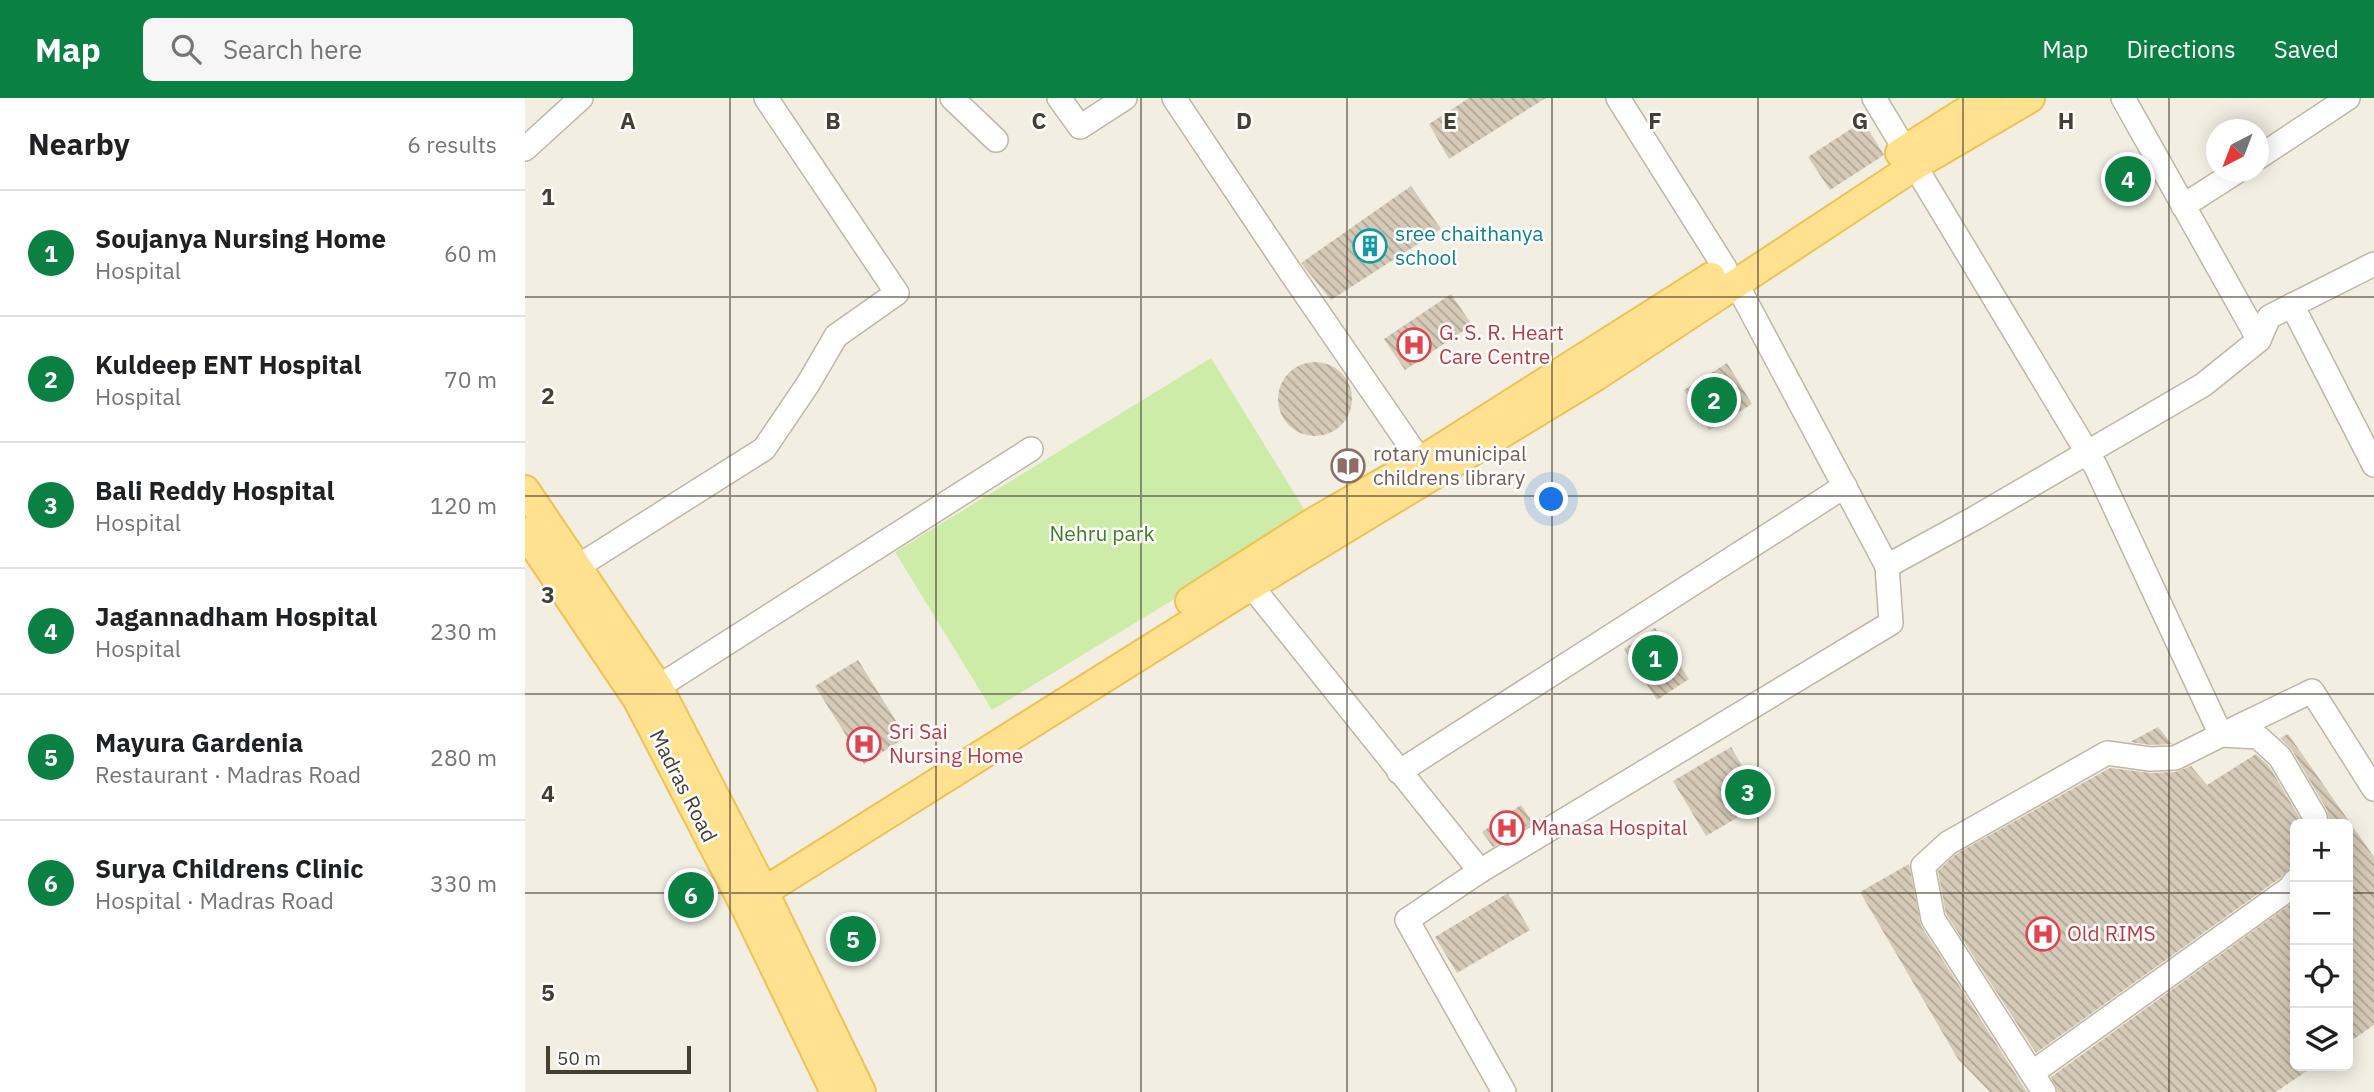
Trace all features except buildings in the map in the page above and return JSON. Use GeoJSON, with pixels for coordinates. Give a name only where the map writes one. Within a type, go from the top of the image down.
{"type":"FeatureCollection","features":[{"type":"Feature","properties":{"kind":"main road"},"geometry":{"type":"LineString","coordinates":[[861,1092],[750,891],[1245,578],[1314,522],[1426,469],[1730,276],[1911,157],[1987,98]]}},
{"type":"Feature","properties":{"kind":"main road"},"geometry":{"type":"LineString","coordinates":[[1911,157],[2030,98]]}},
{"type":"Feature","properties":{"kind":"main road"},"geometry":{"type":"LineString","coordinates":[[525,490],[577,567],[648,693]]}},
{"type":"Feature","properties":{"kind":"main road","name":"Madras Road"},"geometry":{"type":"LineString","coordinates":[[529,546],[648,693],[750,891],[835,1092]]}},
{"type":"Feature","properties":{"kind":"street"},"geometry":{"type":"LineString","coordinates":[[525,149],[581,98]]}},
{"type":"Feature","properties":{"kind":"street"},"geometry":{"type":"LineString","coordinates":[[577,567],[764,449],[808,384],[836,336],[897,293],[766,98]]}},
{"type":"Feature","properties":{"kind":"street"},"geometry":{"type":"LineString","coordinates":[[952,98],[996,141]]}},
{"type":"Feature","properties":{"kind":"street"},"geometry":{"type":"LineString","coordinates":[[1059,98],[1080,127],[1125,98]]}},
{"type":"Feature","properties":{"kind":"street"},"geometry":{"type":"LineString","coordinates":[[1174,98],[1426,469]]}},
{"type":"Feature","properties":{"kind":"street"},"geometry":{"type":"LineString","coordinates":[[1504,1092],[1407,920],[1480,871],[1891,623],[1887,566],[1730,276],[1618,98]]}},
{"type":"Feature","properties":{"kind":"street"},"geometry":{"type":"LineString","coordinates":[[1874,98],[2096,467],[2221,735]]}},
{"type":"Feature","properties":{"kind":"street"},"geometry":{"type":"LineString","coordinates":[[2123,98],[2259,340]]}},
{"type":"Feature","properties":{"kind":"street"},"geometry":{"type":"LineString","coordinates":[[2269,150],[2348,98]]}},
{"type":"Feature","properties":{"kind":"street"},"geometry":{"type":"LineString","coordinates":[[2183,206],[2220,182]]}},
{"type":"Feature","properties":{"kind":"street"},"geometry":{"type":"LineString","coordinates":[[1887,566],[2203,385],[2259,340],[2269,317],[2374,264]]}},
{"type":"Feature","properties":{"kind":"street"},"geometry":{"type":"LineString","coordinates":[[2292,305],[2374,465]]}},
{"type":"Feature","properties":{"kind":"street"},"geometry":{"type":"LineString","coordinates":[[648,693],[1031,449]]}},
{"type":"Feature","properties":{"kind":"street"},"geometry":{"type":"LineString","coordinates":[[1399,772],[1845,486]]}},
{"type":"Feature","properties":{"kind":"street"},"geometry":{"type":"LineString","coordinates":[[1245,578],[1480,871]]}},
{"type":"Feature","properties":{"kind":"street"},"geometry":{"type":"LineString","coordinates":[[2294,882],[2038,1082],[1933,919],[1923,866],[1948,843],[2107,752],[2150,759],[2175,758],[2312,691],[2374,789]]}},
{"type":"Feature","properties":{"kind":"street"},"geometry":{"type":"LineString","coordinates":[[2221,735],[2258,737],[2280,757],[2315,819]]}},
{"type":"Feature","properties":{"kind":"green space","name":"Nehru park"},"geometry":{"type":"Polygon","coordinates":[[[1211,358],[1309,517],[992,710],[895,552],[1211,358]]]}},
{"type":"Feature","properties":{"kind":"place","name":"Jagannadham Hospital"},"geometry":{"type":"Point","coordinates":[2128,179]}},
{"type":"Feature","properties":{"kind":"place","name":"sree chaithanya school"},"geometry":{"type":"Point","coordinates":[1370,246]}},
{"type":"Feature","properties":{"kind":"place","name":"G. S. R. Heart Care Centre"},"geometry":{"type":"Point","coordinates":[1414,345]}},
{"type":"Feature","properties":{"kind":"place","name":"Kuldeep ENT Hospital"},"geometry":{"type":"Point","coordinates":[1714,400]}},
{"type":"Feature","properties":{"kind":"place","name":"rotary municipal childrens library"},"geometry":{"type":"Point","coordinates":[1348,466]}},
{"type":"Feature","properties":{"kind":"place","name":"Soujanya Nursing Home"},"geometry":{"type":"Point","coordinates":[1655,658]}},
{"type":"Feature","properties":{"kind":"place","name":"Sri Sai Nursing Home"},"geometry":{"type":"Point","coordinates":[864,744]}},
{"type":"Feature","properties":{"kind":"place","name":"Bali Reddy Hospital"},"geometry":{"type":"Point","coordinates":[1748,792]}},
{"type":"Feature","properties":{"kind":"place","name":"Manasa Hospital"},"geometry":{"type":"Point","coordinates":[1507,828]}},
{"type":"Feature","properties":{"kind":"place","name":"Surya Childrens Clinic"},"geometry":{"type":"Point","coordinates":[691,895]}},
{"type":"Feature","properties":{"kind":"place","name":"Old RIMS"},"geometry":{"type":"Point","coordinates":[2043,934]}},
{"type":"Feature","properties":{"kind":"place","name":"Mayura Gardenia"},"geometry":{"type":"Point","coordinates":[853,939]}}]}
